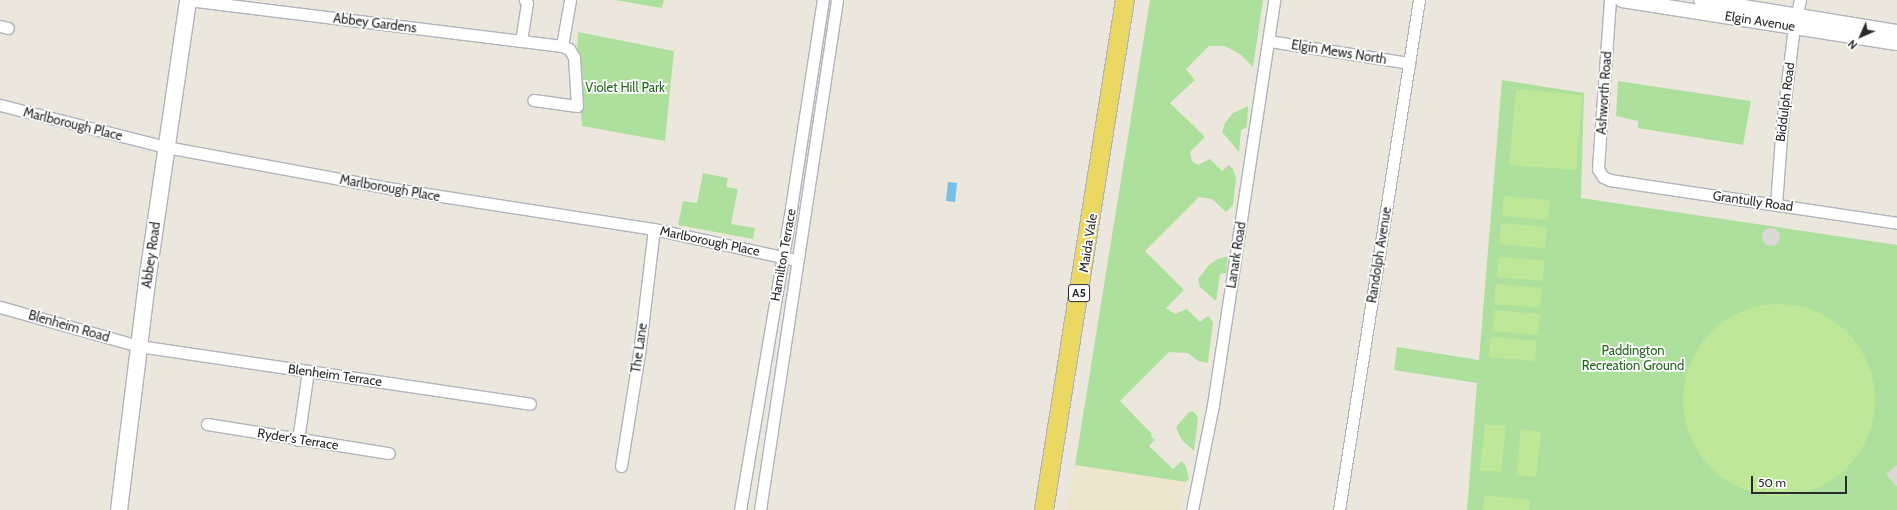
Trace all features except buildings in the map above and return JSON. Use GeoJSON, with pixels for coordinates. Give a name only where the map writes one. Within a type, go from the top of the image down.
{"type":"FeatureCollection","features":[{"type":"Feature","properties":{"kind":"main road","name":"Abbey Road"},"geometry":{"type":"LineString","coordinates":[[119,510],[139,346],[188,0]]}},
{"type":"Feature","properties":{"kind":"main road","name":"Maida Vale"},"geometry":{"type":"LineString","coordinates":[[1044,510],[1125,0]]}},
{"type":"Feature","properties":{"kind":"street","name":"Abbey Gardens"},"geometry":{"type":"LineString","coordinates":[[188,0],[562,46]]}},
{"type":"Feature","properties":{"kind":"street"},"geometry":{"type":"LineString","coordinates":[[521,41],[527,3],[525,0]]}},
{"type":"Feature","properties":{"kind":"street"},"geometry":{"type":"LineString","coordinates":[[533,100],[577,106],[574,57],[569,49],[562,46],[570,0]]}},
{"type":"Feature","properties":{"kind":"street","name":"Hamilton Terrace"},"geometry":{"type":"LineString","coordinates":[[740,510],[783,257],[822,0]]}},
{"type":"Feature","properties":{"kind":"street","name":"Hamilton Terrace"},"geometry":{"type":"LineString","coordinates":[[760,510],[796,260],[837,0]]}},
{"type":"Feature","properties":{"kind":"street","name":"Lanark Road"},"geometry":{"type":"LineString","coordinates":[[1192,510],[1213,405],[1274,0]]}},
{"type":"Feature","properties":{"kind":"street","name":"Randolph Avenue"},"geometry":{"type":"LineString","coordinates":[[1339,510],[1419,0]]}},
{"type":"Feature","properties":{"kind":"street","name":"Ashworth Road"},"geometry":{"type":"LineString","coordinates":[[1610,0],[1598,169],[1603,177],[1610,180]]}},
{"type":"Feature","properties":{"kind":"street","name":"Elgin Avenue"},"geometry":{"type":"LineString","coordinates":[[1622,0],[1796,22],[1897,32]]}},
{"type":"Feature","properties":{"kind":"street","name":"Elgin Avenue"},"geometry":{"type":"LineString","coordinates":[[1701,0],[1897,43]]}},
{"type":"Feature","properties":{"kind":"street","name":"Biddulph Road"},"geometry":{"type":"LineString","coordinates":[[1776,205],[1782,123],[1800,0]]}},
{"type":"Feature","properties":{"kind":"street","name":"Elgin Mews North"},"geometry":{"type":"LineString","coordinates":[[1269,41],[1409,63]]}},
{"type":"Feature","properties":{"kind":"street","name":"Marlborough Place"},"geometry":{"type":"LineString","coordinates":[[0,105],[166,147],[395,189],[654,229],[796,260]]}},
{"type":"Feature","properties":{"kind":"street","name":"Grantully Road"},"geometry":{"type":"LineString","coordinates":[[1610,180],[1897,223]]}},
{"type":"Feature","properties":{"kind":"street","name":"The Lane"},"geometry":{"type":"LineString","coordinates":[[621,466],[639,354],[654,229]]}},
{"type":"Feature","properties":{"kind":"street","name":"Blenheim Road"},"geometry":{"type":"LineString","coordinates":[[0,307],[139,346]]}},
{"type":"Feature","properties":{"kind":"street","name":"Blenheim Terrace"},"geometry":{"type":"LineString","coordinates":[[139,346],[530,404]]}},
{"type":"Feature","properties":{"kind":"street"},"geometry":{"type":"LineString","coordinates":[[298,440],[308,371]]}},
{"type":"Feature","properties":{"kind":"street","name":"Ryder's Terrace"},"geometry":{"type":"LineString","coordinates":[[207,424],[298,440],[389,453]]}},
{"type":"Feature","properties":{"kind":"shaded area"},"geometry":{"type":"Polygon","coordinates":[[[1767,228],[1775,228],[1780,233],[1778,244],[1775,246],[1767,246],[1762,241],[1762,233],[1767,228]]]}},
{"type":"Feature","properties":{"kind":"shaded area"},"geometry":{"type":"Polygon","coordinates":[[[1075,465],[1186,482],[1180,510],[1067,510],[1075,465]]]}},
{"type":"Feature","properties":{"kind":"shaded area"},"geometry":{"type":"Polygon","coordinates":[[[1897,465],[1897,487],[1886,474],[1897,465]]]}},
{"type":"Feature","properties":{"kind":"green space"},"geometry":{"type":"Polygon","coordinates":[[[615,0],[664,0],[662,8],[615,0]]]}},
{"type":"Feature","properties":{"kind":"green space"},"geometry":{"type":"Polygon","coordinates":[[[1150,0],[1263,0],[1253,67],[1241,55],[1225,46],[1209,46],[1186,69],[1195,80],[1170,103],[1205,137],[1190,152],[1192,161],[1198,165],[1210,159],[1222,171],[1229,165],[1233,169],[1236,178],[1233,205],[1226,212],[1212,199],[1199,197],[1145,251],[1184,290],[1166,308],[1175,314],[1187,309],[1200,322],[1208,316],[1213,322],[1208,363],[1198,361],[1188,353],[1169,352],[1120,401],[1152,434],[1151,436],[1155,440],[1149,446],[1173,469],[1182,461],[1186,467],[1189,479],[1186,482],[1075,465],[1150,0]]]}},
{"type":"Feature","properties":{"kind":"green space","name":"Violet Hill Park"},"geometry":{"type":"Polygon","coordinates":[[[578,32],[674,51],[665,141],[582,126],[577,61],[578,32]]]}},
{"type":"Feature","properties":{"kind":"green space","name":"Paddington Recreation Ground"},"geometry":{"type":"Polygon","coordinates":[[[1502,80],[1584,93],[1581,198],[1897,245],[1897,510],[1467,510],[1477,383],[1394,370],[1397,347],[1479,360],[1502,80]]]}},
{"type":"Feature","properties":{"kind":"green space"},"geometry":{"type":"Polygon","coordinates":[[[1618,81],[1751,101],[1743,145],[1638,128],[1638,121],[1616,116],[1618,81]]]}},
{"type":"Feature","properties":{"kind":"green space"},"geometry":{"type":"Polygon","coordinates":[[[1516,89],[1582,95],[1576,170],[1509,165],[1516,89]]]}},
{"type":"Feature","properties":{"kind":"green space"},"geometry":{"type":"Polygon","coordinates":[[[1248,106],[1247,127],[1241,130],[1239,152],[1222,132],[1225,123],[1233,113],[1248,106]]]}},
{"type":"Feature","properties":{"kind":"green space"},"geometry":{"type":"Polygon","coordinates":[[[703,173],[728,178],[726,187],[738,189],[731,224],[755,228],[753,239],[678,225],[683,201],[697,203],[703,173]]]}},
{"type":"Feature","properties":{"kind":"green space"},"geometry":{"type":"Polygon","coordinates":[[[1504,196],[1550,200],[1548,220],[1502,216],[1504,196]]]}},
{"type":"Feature","properties":{"kind":"green space"},"geometry":{"type":"Polygon","coordinates":[[[1501,223],[1547,227],[1545,248],[1499,244],[1501,223]]]}},
{"type":"Feature","properties":{"kind":"green space"},"geometry":{"type":"Polygon","coordinates":[[[1228,256],[1226,273],[1220,274],[1216,301],[1200,287],[1198,279],[1209,265],[1218,259],[1228,256]]]}},
{"type":"Feature","properties":{"kind":"green space"},"geometry":{"type":"Polygon","coordinates":[[[1499,257],[1544,260],[1543,281],[1497,277],[1499,257]]]}},
{"type":"Feature","properties":{"kind":"green space"},"geometry":{"type":"Polygon","coordinates":[[[1496,284],[1542,288],[1540,308],[1494,304],[1496,284]]]}},
{"type":"Feature","properties":{"kind":"green space"},"geometry":{"type":"Polygon","coordinates":[[[1779,304],[1798,306],[1816,312],[1840,326],[1847,332],[1853,339],[1867,363],[1873,381],[1875,400],[1873,419],[1867,437],[1853,461],[1847,468],[1840,474],[1816,488],[1798,494],[1779,496],[1760,494],[1742,488],[1718,474],[1711,468],[1705,461],[1691,437],[1685,419],[1683,400],[1685,381],[1691,363],[1705,339],[1711,332],[1718,326],[1742,312],[1760,306],[1779,304]]]}},
{"type":"Feature","properties":{"kind":"green space"},"geometry":{"type":"Polygon","coordinates":[[[1494,310],[1540,314],[1538,335],[1492,331],[1494,310]]]}},
{"type":"Feature","properties":{"kind":"green space"},"geometry":{"type":"Polygon","coordinates":[[[1491,337],[1537,341],[1535,361],[1489,357],[1491,337]]]}},
{"type":"Feature","properties":{"kind":"green space"},"geometry":{"type":"Polygon","coordinates":[[[1193,411],[1198,417],[1194,451],[1181,439],[1176,427],[1189,412],[1193,411]]]}},
{"type":"Feature","properties":{"kind":"green space"},"geometry":{"type":"Polygon","coordinates":[[[1485,424],[1506,426],[1501,472],[1480,470],[1485,424]]]}},
{"type":"Feature","properties":{"kind":"green space"},"geometry":{"type":"Polygon","coordinates":[[[1521,429],[1541,432],[1536,477],[1516,475],[1521,429]]]}},
{"type":"Feature","properties":{"kind":"green space"},"geometry":{"type":"Polygon","coordinates":[[[1485,495],[1530,500],[1529,510],[1483,510],[1485,495]]]}},
{"type":"Feature","properties":{"kind":"water"},"geometry":{"type":"Polygon","coordinates":[[[948,182],[957,183],[955,202],[946,201],[948,182]]]}}]}
